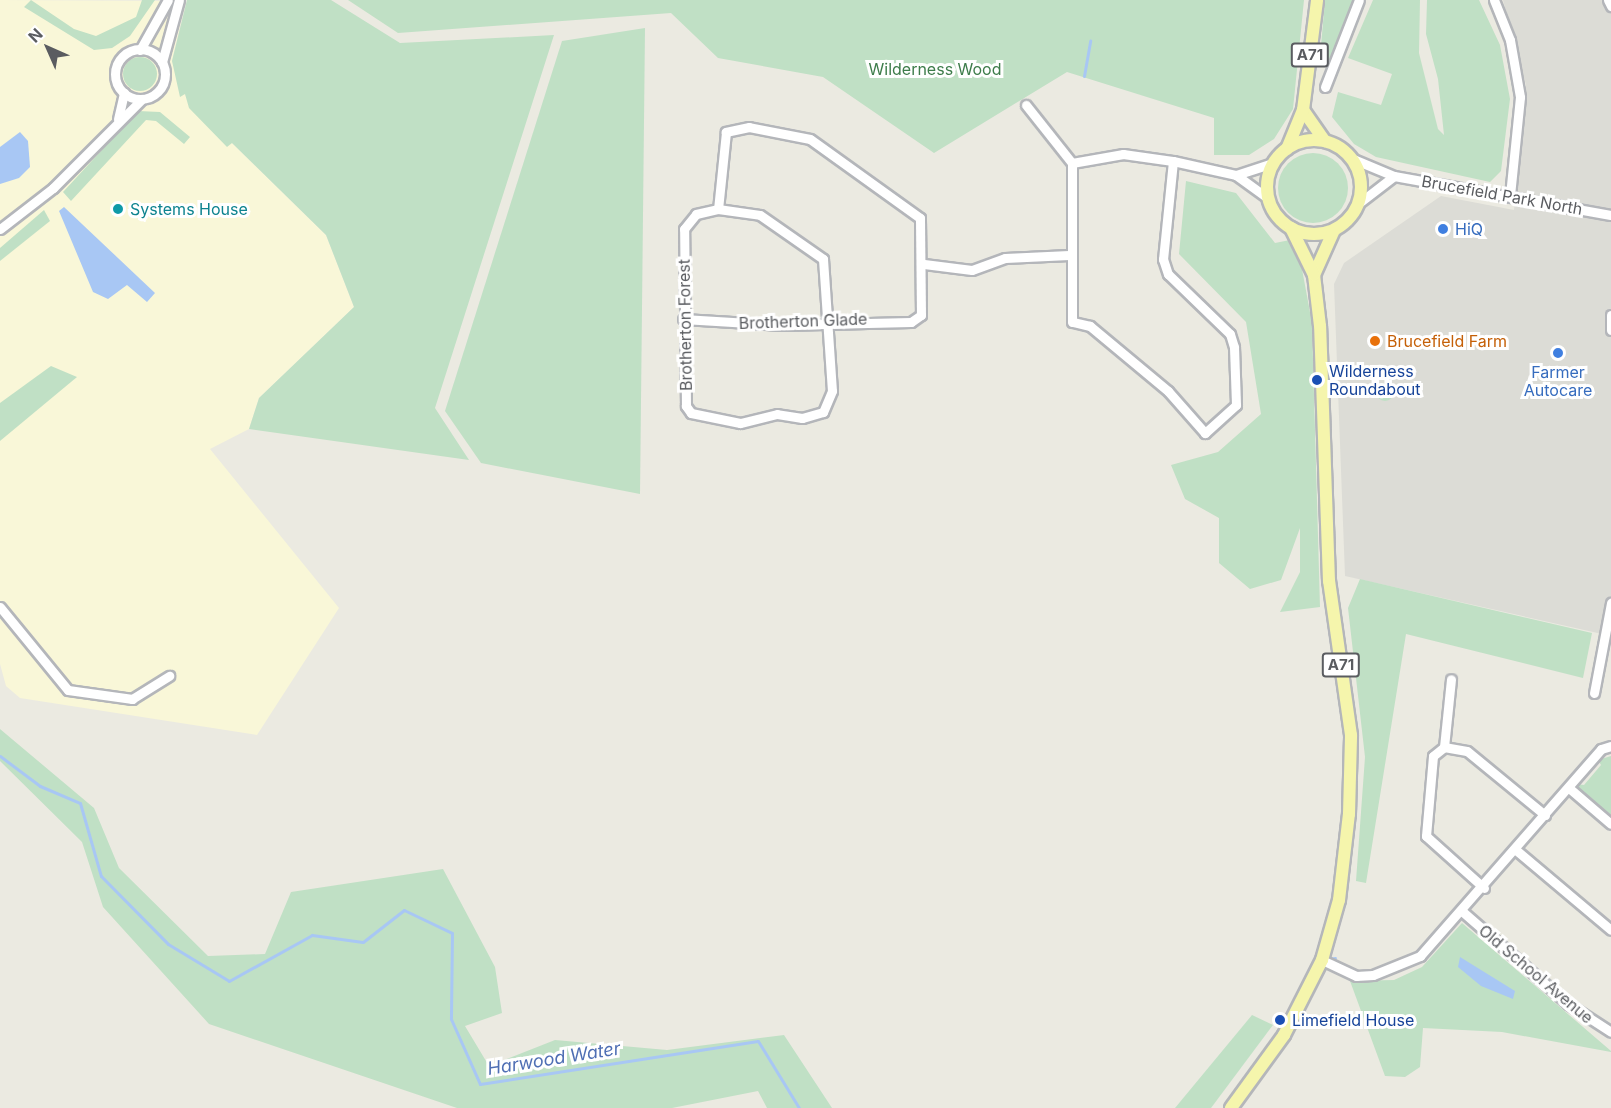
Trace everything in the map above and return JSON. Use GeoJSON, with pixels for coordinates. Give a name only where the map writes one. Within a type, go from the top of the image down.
{"type":"FeatureCollection","features":[{"type":"Feature","properties":{"kind":"main road","name":"A71"},"geometry":{"type":"LineString","coordinates":[[1274,163],[1287,148],[1303,110],[1317,0]]}},
{"type":"Feature","properties":{"kind":"main road"},"geometry":{"type":"LineString","coordinates":[[1303,110],[1325,141],[1353,159],[1362,188],[1359,203]]}},
{"type":"Feature","properties":{"kind":"main road"},"geometry":{"type":"LineString","coordinates":[[1287,148],[1325,141]]}},
{"type":"Feature","properties":{"kind":"main road"},"geometry":{"type":"LineString","coordinates":[[1269,198],[1274,163]]}},
{"type":"Feature","properties":{"kind":"main road","name":"A71"},"geometry":{"type":"LineString","coordinates":[[1231,1108],[1284,1035],[1322,960],[1339,900],[1351,735],[1329,581],[1314,275],[1291,228],[1269,198]]}},
{"type":"Feature","properties":{"kind":"main road","name":"A71"},"geometry":{"type":"LineString","coordinates":[[1314,275],[1334,230],[1359,203]]}},
{"type":"Feature","properties":{"kind":"main road"},"geometry":{"type":"LineString","coordinates":[[1291,228],[1304,233],[1334,230]]}},
{"type":"Feature","properties":{"kind":"street"},"geometry":{"type":"LineString","coordinates":[[140,50],[168,0]]}},
{"type":"Feature","properties":{"kind":"street"},"geometry":{"type":"LineString","coordinates":[[0,230],[53,188],[117,121],[142,99],[159,90],[162,62],[179,0]]}},
{"type":"Feature","properties":{"kind":"street"},"geometry":{"type":"LineString","coordinates":[[1325,87],[1359,0]]}},
{"type":"Feature","properties":{"kind":"street"},"geometry":{"type":"LineString","coordinates":[[1494,0],[1510,40],[1520,97],[1510,195]]}},
{"type":"Feature","properties":{"kind":"street"},"geometry":{"type":"LineString","coordinates":[[1608,0],[1611,6]]}},
{"type":"Feature","properties":{"kind":"street"},"geometry":{"type":"LineString","coordinates":[[117,121],[124,93],[116,69],[128,53],[140,50],[162,62]]}},
{"type":"Feature","properties":{"kind":"street"},"geometry":{"type":"LineString","coordinates":[[124,93],[142,99]]}},
{"type":"Feature","properties":{"kind":"street"},"geometry":{"type":"LineString","coordinates":[[1026,105],[1072,163],[1069,255],[1072,322],[1090,326],[1168,391],[1185,416],[1210,432],[1236,405],[1234,346],[1223,326],[1168,274],[1163,259],[1173,161]]}},
{"type":"Feature","properties":{"kind":"street"},"geometry":{"type":"LineString","coordinates":[[830,322],[823,259],[760,215],[718,209],[726,132],[748,127],[810,139],[920,218],[924,264],[972,270],[1005,258],[1069,255]]}},
{"type":"Feature","properties":{"kind":"street"},"geometry":{"type":"LineString","coordinates":[[1048,133],[1059,128]]}},
{"type":"Feature","properties":{"kind":"street"},"geometry":{"type":"LineString","coordinates":[[1072,163],[1123,154],[1173,161],[1236,175],[1269,198]]}},
{"type":"Feature","properties":{"kind":"street","name":"Brucefield Park North"},"geometry":{"type":"LineString","coordinates":[[1353,159],[1394,176],[1510,195],[1611,215]]}},
{"type":"Feature","properties":{"kind":"street"},"geometry":{"type":"LineString","coordinates":[[1236,175],[1274,163]]}},
{"type":"Feature","properties":{"kind":"street"},"geometry":{"type":"LineString","coordinates":[[1359,203],[1394,176]]}},
{"type":"Feature","properties":{"kind":"street","name":"Brotherton Forest"},"geometry":{"type":"LineString","coordinates":[[718,209],[687,220],[683,318],[686,406],[691,413],[740,423],[777,414],[802,418],[824,412],[832,391],[830,322]]}},
{"type":"Feature","properties":{"kind":"street","name":"Brotherton Glade"},"geometry":{"type":"LineString","coordinates":[[683,318],[759,325],[911,322],[921,315],[924,264]]}},
{"type":"Feature","properties":{"kind":"street"},"geometry":{"type":"LineString","coordinates":[[1611,315],[1611,330]]}},
{"type":"Feature","properties":{"kind":"street"},"geometry":{"type":"LineString","coordinates":[[1594,693],[1611,603]]}},
{"type":"Feature","properties":{"kind":"street"},"geometry":{"type":"LineString","coordinates":[[0,607],[68,690],[132,699],[169,676]]}},
{"type":"Feature","properties":{"kind":"street"},"geometry":{"type":"LineString","coordinates":[[1451,679],[1444,747],[1433,756],[1426,836],[1484,888]]}},
{"type":"Feature","properties":{"kind":"street","name":"Old School Avenue"},"geometry":{"type":"LineString","coordinates":[[1322,960],[1356,976],[1392,971],[1420,956],[1464,912],[1605,744],[1611,746]]}},
{"type":"Feature","properties":{"kind":"street"},"geometry":{"type":"LineString","coordinates":[[1444,747],[1473,754],[1545,815]]}},
{"type":"Feature","properties":{"kind":"street"},"geometry":{"type":"LineString","coordinates":[[1569,788],[1611,824]]}},
{"type":"Feature","properties":{"kind":"street"},"geometry":{"type":"LineString","coordinates":[[1516,850],[1611,930]]}},
{"type":"Feature","properties":{"kind":"street","name":"Old School Avenue"},"geometry":{"type":"LineString","coordinates":[[1464,912],[1568,1004],[1611,1032]]}},
{"type":"Feature","properties":{"kind":"shaded area"},"geometry":{"type":"Polygon","coordinates":[[[0,0],[186,1],[172,61],[187,99],[326,235],[354,307],[259,398],[249,429],[210,449],[339,608],[257,735],[20,698],[6,686],[0,664],[0,0]]]}},
{"type":"Feature","properties":{"kind":"shaded area"},"geometry":{"type":"Polygon","coordinates":[[[1503,0],[1611,0],[1611,636],[1345,576],[1334,284],[1344,263],[1441,196],[1514,210],[1526,85],[1503,0]]]}},
{"type":"Feature","properties":{"kind":"green space"},"geometry":{"type":"Polygon","coordinates":[[[31,0],[74,29],[96,36],[136,17],[142,0],[155,0],[130,36],[112,48],[94,50],[24,7],[31,0]]]}},
{"type":"Feature","properties":{"kind":"green space"},"geometry":{"type":"Polygon","coordinates":[[[187,0],[331,0],[400,43],[554,35],[435,408],[469,460],[249,429],[259,398],[354,307],[326,235],[232,143],[227,147],[189,108],[185,94],[180,97],[172,61],[187,0]]]}},
{"type":"Feature","properties":{"kind":"green space","name":"Wilderness Wood"},"geometry":{"type":"Polygon","coordinates":[[[348,0],[1304,0],[1293,109],[1274,139],[1249,155],[1214,155],[1214,118],[1067,72],[934,153],[823,77],[718,58],[671,13],[398,33],[348,0]]]}},
{"type":"Feature","properties":{"kind":"green space"},"geometry":{"type":"Polygon","coordinates":[[[1325,0],[1355,0],[1329,60],[1320,57],[1325,0]]]}},
{"type":"Feature","properties":{"kind":"green space"},"geometry":{"type":"Polygon","coordinates":[[[1373,0],[1420,0],[1419,53],[1438,129],[1444,135],[1438,79],[1426,34],[1427,0],[1479,0],[1500,45],[1510,99],[1501,171],[1490,182],[1376,157],[1354,144],[1332,117],[1338,92],[1381,105],[1392,74],[1348,58],[1373,0]]]}},
{"type":"Feature","properties":{"kind":"green space"},"geometry":{"type":"Polygon","coordinates":[[[645,28],[640,494],[481,463],[445,411],[562,41],[645,28]]]}},
{"type":"Feature","properties":{"kind":"green space"},"geometry":{"type":"Polygon","coordinates":[[[140,57],[152,62],[157,74],[152,86],[140,91],[128,86],[123,74],[128,62],[140,57]]]}},
{"type":"Feature","properties":{"kind":"green space"},"geometry":{"type":"Polygon","coordinates":[[[138,111],[160,112],[190,137],[184,144],[156,121],[146,120],[71,201],[63,192],[138,111]]]}},
{"type":"Feature","properties":{"kind":"green space"},"geometry":{"type":"Polygon","coordinates":[[[1320,153],[1333,159],[1342,168],[1346,174],[1348,188],[1346,202],[1338,213],[1327,221],[1306,223],[1288,213],[1280,202],[1278,181],[1288,163],[1299,155],[1320,153]]]}},
{"type":"Feature","properties":{"kind":"green space"},"geometry":{"type":"Polygon","coordinates":[[[1186,181],[1236,193],[1275,243],[1290,240],[1302,269],[1312,323],[1320,607],[1280,612],[1300,572],[1300,528],[1281,580],[1250,589],[1219,563],[1219,518],[1185,499],[1171,465],[1218,452],[1261,414],[1246,322],[1179,254],[1186,181]]]}},
{"type":"Feature","properties":{"kind":"green space"},"geometry":{"type":"Polygon","coordinates":[[[44,210],[50,221],[0,261],[0,248],[44,210]]]}},
{"type":"Feature","properties":{"kind":"green space"},"geometry":{"type":"Polygon","coordinates":[[[51,366],[77,377],[0,441],[0,403],[51,366]]]}},
{"type":"Feature","properties":{"kind":"green space"},"geometry":{"type":"Polygon","coordinates":[[[1385,383],[1391,386],[1394,392],[1391,398],[1385,401],[1379,398],[1376,392],[1379,386],[1385,383]]]}},
{"type":"Feature","properties":{"kind":"green space"},"geometry":{"type":"Polygon","coordinates":[[[1360,579],[1592,633],[1583,678],[1406,634],[1366,883],[1356,881],[1365,757],[1348,608],[1360,579]]]}},
{"type":"Feature","properties":{"kind":"green space"},"geometry":{"type":"Polygon","coordinates":[[[0,729],[94,808],[119,868],[208,956],[265,954],[291,892],[443,869],[495,967],[502,1013],[465,1026],[489,1066],[555,1040],[667,1050],[784,1035],[832,1108],[767,1108],[758,1091],[672,1108],[457,1108],[209,1024],[103,907],[82,842],[0,761],[0,729]]]}},
{"type":"Feature","properties":{"kind":"green space"},"geometry":{"type":"Polygon","coordinates":[[[1611,756],[1611,815],[1578,791],[1577,784],[1584,785],[1601,765],[1598,760],[1611,756]]]}},
{"type":"Feature","properties":{"kind":"green space"},"geometry":{"type":"Polygon","coordinates":[[[1462,923],[1611,1052],[1502,1032],[1423,1028],[1420,1067],[1405,1077],[1385,1076],[1350,981],[1394,980],[1422,967],[1462,923]]]}},
{"type":"Feature","properties":{"kind":"green space"},"geometry":{"type":"Polygon","coordinates":[[[1252,1015],[1273,1025],[1211,1108],[1175,1108],[1252,1015]]]}},
{"type":"Feature","properties":{"kind":"water"},"geometry":{"type":"Polygon","coordinates":[[[20,132],[28,141],[30,167],[19,178],[0,184],[0,147],[20,132]]]}},
{"type":"Feature","properties":{"kind":"water"},"geometry":{"type":"Polygon","coordinates":[[[64,207],[155,293],[147,302],[127,285],[108,299],[93,292],[59,211],[64,207]]]}},
{"type":"Feature","properties":{"kind":"water"},"geometry":{"type":"Polygon","coordinates":[[[1460,957],[1515,991],[1513,999],[1481,986],[1458,967],[1460,957]]]}},
{"type":"Feature","properties":{"kind":"waterway"},"geometry":{"type":"LineString","coordinates":[[1084,76],[1090,41]]}},
{"type":"Feature","properties":{"kind":"waterway","name":"Harwood Water"},"geometry":{"type":"LineString","coordinates":[[0,756],[40,786],[80,803],[101,876],[168,944],[229,981],[312,935],[363,942],[404,910],[452,933],[451,1019],[480,1084],[758,1041],[799,1108]]}},
{"type":"Feature","properties":{"kind":"waterway"},"geometry":{"type":"LineString","coordinates":[[1327,959],[1335,958]]}},
{"type":"Feature","properties":{"kind":"place","name":"Systems House"},"geometry":{"type":"Point","coordinates":[118,209]}},
{"type":"Feature","properties":{"kind":"place","name":"HiQ"},"geometry":{"type":"Point","coordinates":[1443,229]}},
{"type":"Feature","properties":{"kind":"place","name":"Brucefield Farm"},"geometry":{"type":"Point","coordinates":[1375,341]}},
{"type":"Feature","properties":{"kind":"place","name":"Farmer Autocare"},"geometry":{"type":"Point","coordinates":[1558,353]}},
{"type":"Feature","properties":{"kind":"place","name":"Wilderness Roundabout"},"geometry":{"type":"Point","coordinates":[1317,380]}},
{"type":"Feature","properties":{"kind":"place","name":"Limefield House"},"geometry":{"type":"Point","coordinates":[1280,1020]}}]}
